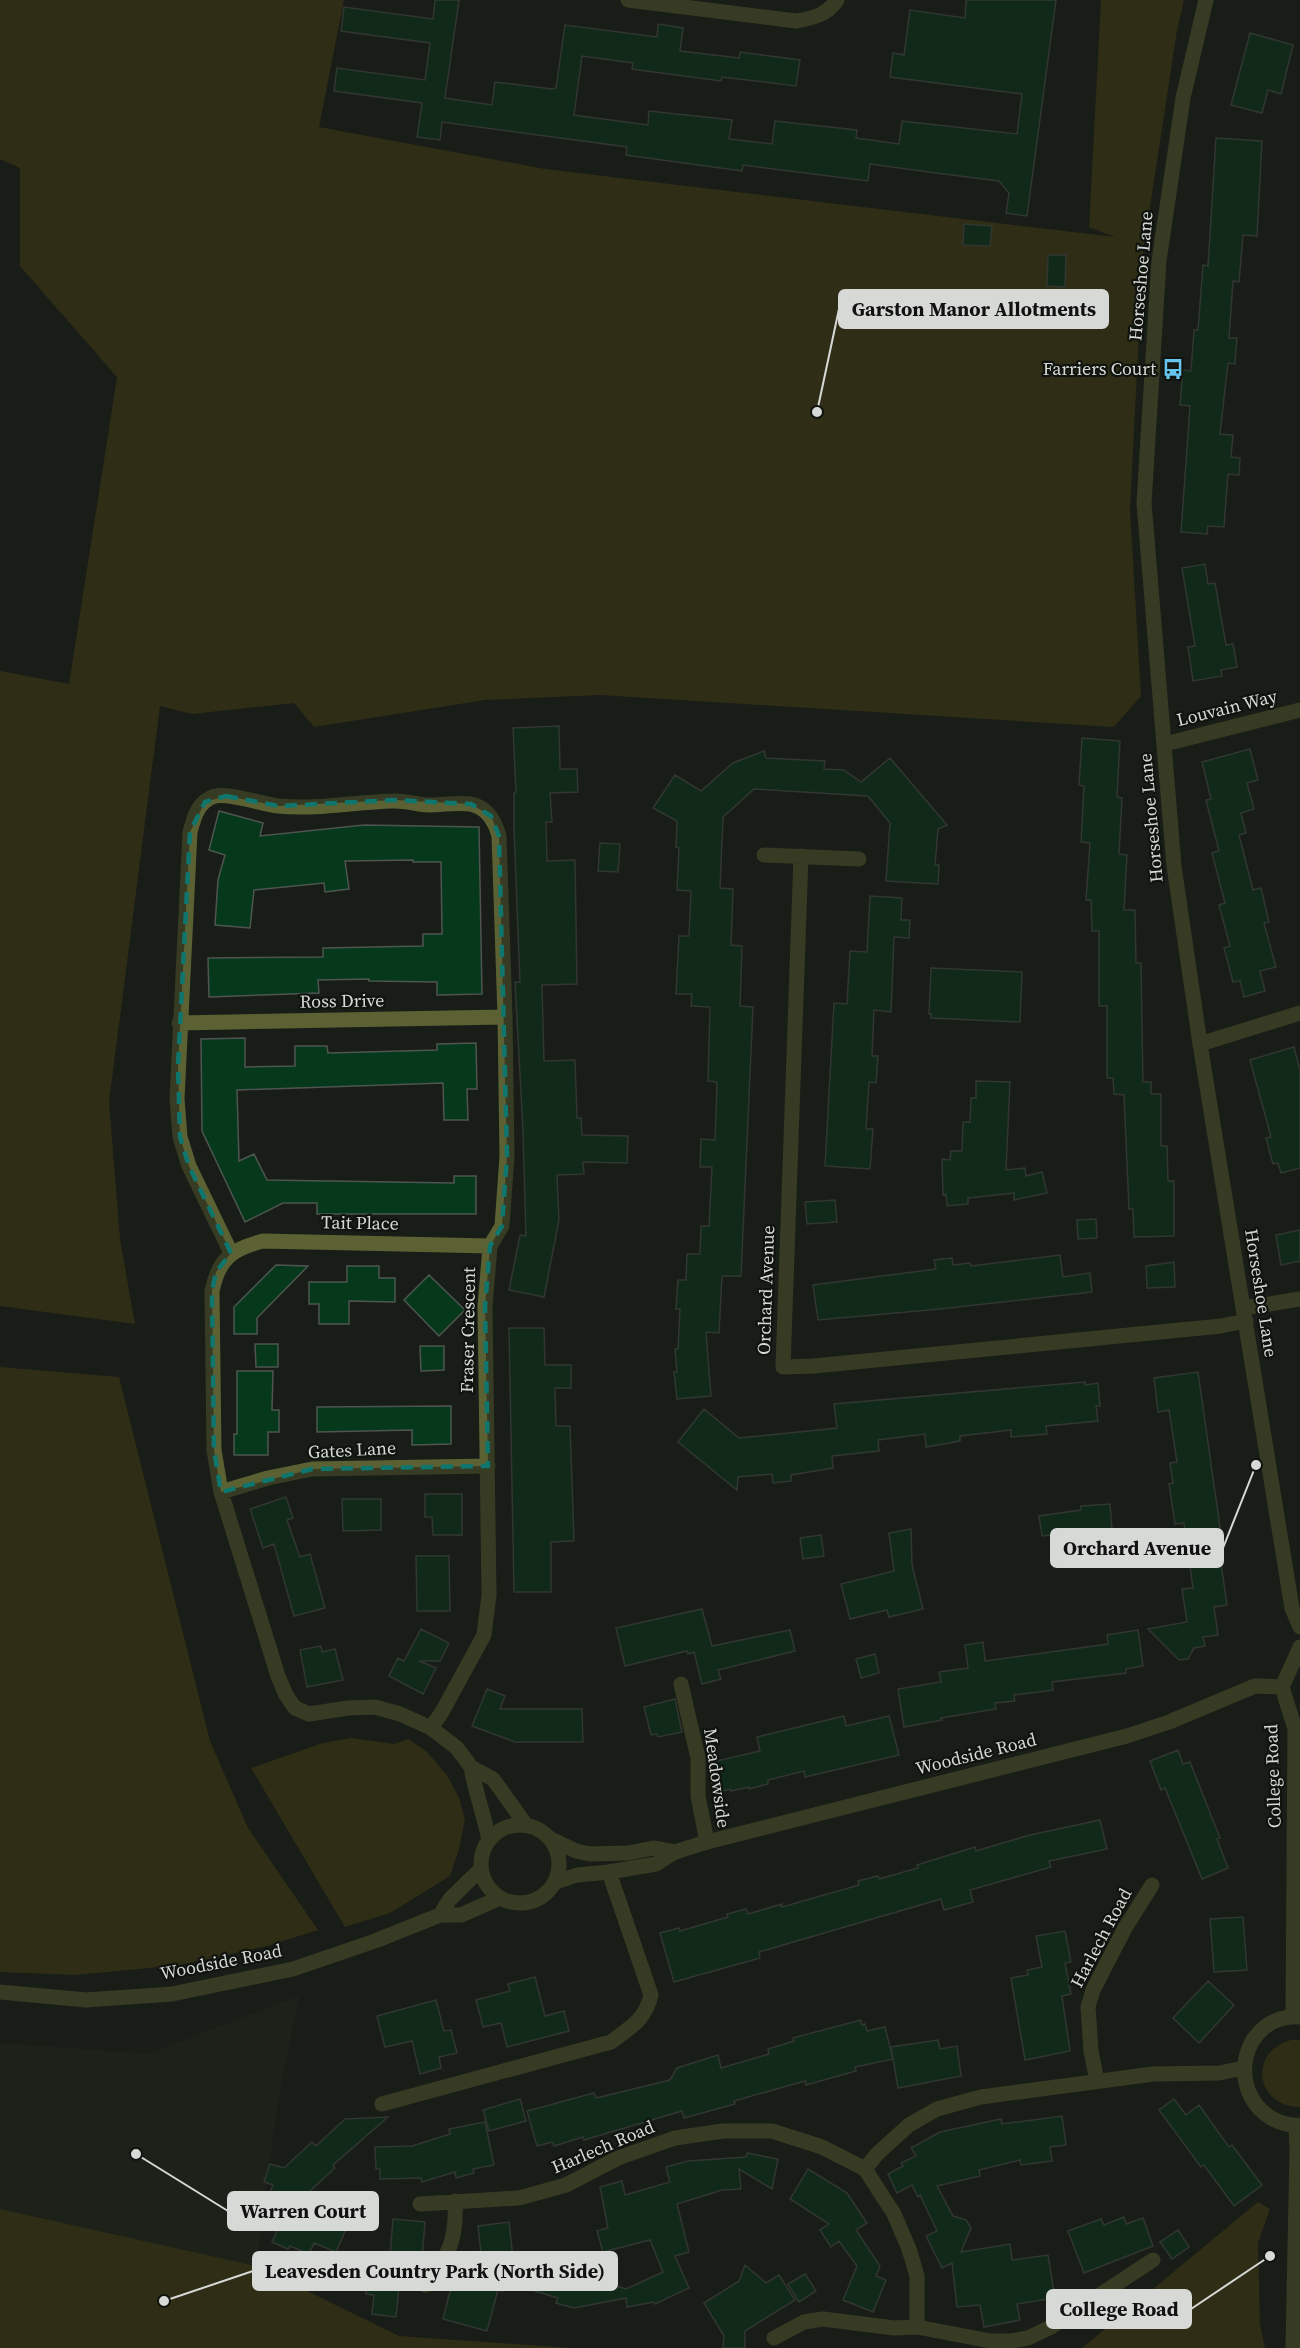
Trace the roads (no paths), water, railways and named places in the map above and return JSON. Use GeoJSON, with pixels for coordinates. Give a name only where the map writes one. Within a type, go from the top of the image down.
{"type":"FeatureCollection","features":[{"type":"Feature","properties":{"kind":"street"},"geometry":{"type":"LineString","coordinates":[[628,0],[796,21],[828,12],[837,0]]}},
{"type":"Feature","properties":{"kind":"street","name":"Horseshoe Lane"},"geometry":{"type":"LineString","coordinates":[[1206,0],[1183,98],[1159,261],[1144,503],[1174,866],[1200,1044],[1292,1608],[1300,1627]]}},
{"type":"Feature","properties":{"kind":"street","name":"Louvain Way"},"geometry":{"type":"LineString","coordinates":[[1164,744],[1300,710]]}},
{"type":"Feature","properties":{"kind":"street","name":"Fraser Crescent"},"geometry":{"type":"LineString","coordinates":[[179,1023],[190,831],[197,811],[205,801],[215,796],[226,796],[279,806],[314,807],[394,800],[427,806],[471,804],[483,809],[491,816],[499,836],[507,1156],[502,1226],[490,1246],[485,1307],[488,1616],[484,1635],[474,1655],[431,1728]]}},
{"type":"Feature","properties":{"kind":"street"},"geometry":{"type":"LineString","coordinates":[[764,855],[859,859]]}},
{"type":"Feature","properties":{"kind":"street","name":"Orchard Avenue"},"geometry":{"type":"LineString","coordinates":[[801,856],[783,1367],[848,1363],[1221,1326],[1245,1315]]}},
{"type":"Feature","properties":{"kind":"street"},"geometry":{"type":"LineString","coordinates":[[1200,1044],[1300,1013]]}},
{"type":"Feature","properties":{"kind":"street","name":"Ross Drive"},"geometry":{"type":"LineString","coordinates":[[179,1023],[505,1017]]}},
{"type":"Feature","properties":{"kind":"street"},"geometry":{"type":"LineString","coordinates":[[179,1023],[177,1100],[180,1137],[189,1166],[231,1252],[216,1272],[212,1291],[214,1450],[221,1492],[278,1676],[286,1695],[295,1708],[309,1714],[348,1708],[375,1707],[400,1714],[431,1728],[457,1748],[471,1767],[492,1779],[526,1825]]}},
{"type":"Feature","properties":{"kind":"street","name":"Tait Place"},"geometry":{"type":"LineString","coordinates":[[231,1252],[263,1241],[490,1246]]}},
{"type":"Feature","properties":{"kind":"street"},"geometry":{"type":"LineString","coordinates":[[1245,1315],[1300,1299]]}},
{"type":"Feature","properties":{"kind":"street","name":"Gates Lane"},"geometry":{"type":"LineString","coordinates":[[221,1492],[268,1478],[312,1469],[488,1466]]}},
{"type":"Feature","properties":{"kind":"street"},"geometry":{"type":"LineString","coordinates":[[1282,1687],[1300,1647]]}},
{"type":"Feature","properties":{"kind":"street","name":"Meadowside"},"geometry":{"type":"LineString","coordinates":[[681,1684],[698,1758],[698,1796],[707,1842]]}},
{"type":"Feature","properties":{"kind":"street","name":"Woodside Road"},"geometry":{"type":"LineString","coordinates":[[556,1882],[577,1875],[656,1864],[675,1852],[707,1842],[1127,1736],[1255,1686],[1282,1687]]}},
{"type":"Feature","properties":{"kind":"street","name":"College Road"},"geometry":{"type":"LineString","coordinates":[[1282,1687],[1295,1729],[1297,2017]]}},
{"type":"Feature","properties":{"kind":"street"},"geometry":{"type":"LineString","coordinates":[[471,1767],[475,1791],[489,1840]]}},
{"type":"Feature","properties":{"kind":"street"},"geometry":{"type":"LineString","coordinates":[[512,1825],[526,1825],[544,1832],[551,1839],[560,1860],[556,1882],[550,1891],[531,1902],[521,1904],[500,1898],[484,1881],[481,1859],[489,1840],[499,1830],[512,1825]]}},
{"type":"Feature","properties":{"kind":"street","name":"Woodside Road"},"geometry":{"type":"LineString","coordinates":[[551,1839],[576,1851],[590,1854],[628,1853],[653,1848],[675,1852]]}},
{"type":"Feature","properties":{"kind":"street"},"geometry":{"type":"LineString","coordinates":[[440,1915],[450,1899],[481,1869]]}},
{"type":"Feature","properties":{"kind":"street"},"geometry":{"type":"LineString","coordinates":[[382,2104],[611,2042],[648,2010],[651,1995],[609,1872]]}},
{"type":"Feature","properties":{"kind":"street","name":"Harlech Road"},"geometry":{"type":"LineString","coordinates":[[1097,2081],[1091,2050],[1088,2007],[1093,1990],[1120,1938],[1152,1885]]}},
{"type":"Feature","properties":{"kind":"street","name":"Woodside Road"},"geometry":{"type":"LineString","coordinates":[[0,1992],[86,2000],[172,1994],[293,1969],[375,1941],[440,1915],[461,1915],[500,1898]]}},
{"type":"Feature","properties":{"kind":"street"},"geometry":{"type":"LineString","coordinates":[[1293,2348],[1298,2125],[1264,2114],[1252,2101],[1245,2086],[1244,2068],[1247,2053],[1254,2039],[1271,2024],[1297,2017]]}},
{"type":"Feature","properties":{"kind":"street"},"geometry":{"type":"LineString","coordinates":[[917,2327],[917,2276],[909,2249],[894,2214],[865,2169],[877,2154],[909,2125],[937,2109],[981,2097],[1153,2074],[1219,2073],[1244,2068]]}},
{"type":"Feature","properties":{"kind":"street","name":"Harlech Road"},"geometry":{"type":"LineString","coordinates":[[420,2204],[519,2198],[548,2191],[640,2149],[675,2138],[723,2131],[772,2131],[822,2147],[865,2169]]}},
{"type":"Feature","properties":{"kind":"street"},"geometry":{"type":"LineString","coordinates":[[425,2285],[445,2260],[452,2247],[455,2232],[455,2201]]}},
{"type":"Feature","properties":{"kind":"street"},"geometry":{"type":"LineString","coordinates":[[774,2338],[804,2322],[823,2319],[894,2328],[917,2327],[991,2341],[1028,2338],[1051,2327],[1153,2260]]}},
{"type":"Feature","properties":{"kind":"place","name":"Farriers Court"},"geometry":{"type":"Point","coordinates":[1173,369]}},
{"type":"Feature","properties":{"kind":"place","name":"Garston Manor Allotments"},"geometry":{"type":"Point","coordinates":[817,412]}},
{"type":"Feature","properties":{"kind":"place","name":"Orchard Avenue"},"geometry":{"type":"Point","coordinates":[1256,1465]}},
{"type":"Feature","properties":{"kind":"place","name":"Warren Court"},"geometry":{"type":"Point","coordinates":[136,2154]}},
{"type":"Feature","properties":{"kind":"place","name":"College Road"},"geometry":{"type":"Point","coordinates":[1270,2256]}},
{"type":"Feature","properties":{"kind":"place","name":"Leavesden Country Park (North Side)"},"geometry":{"type":"Point","coordinates":[164,2301]}}]}
